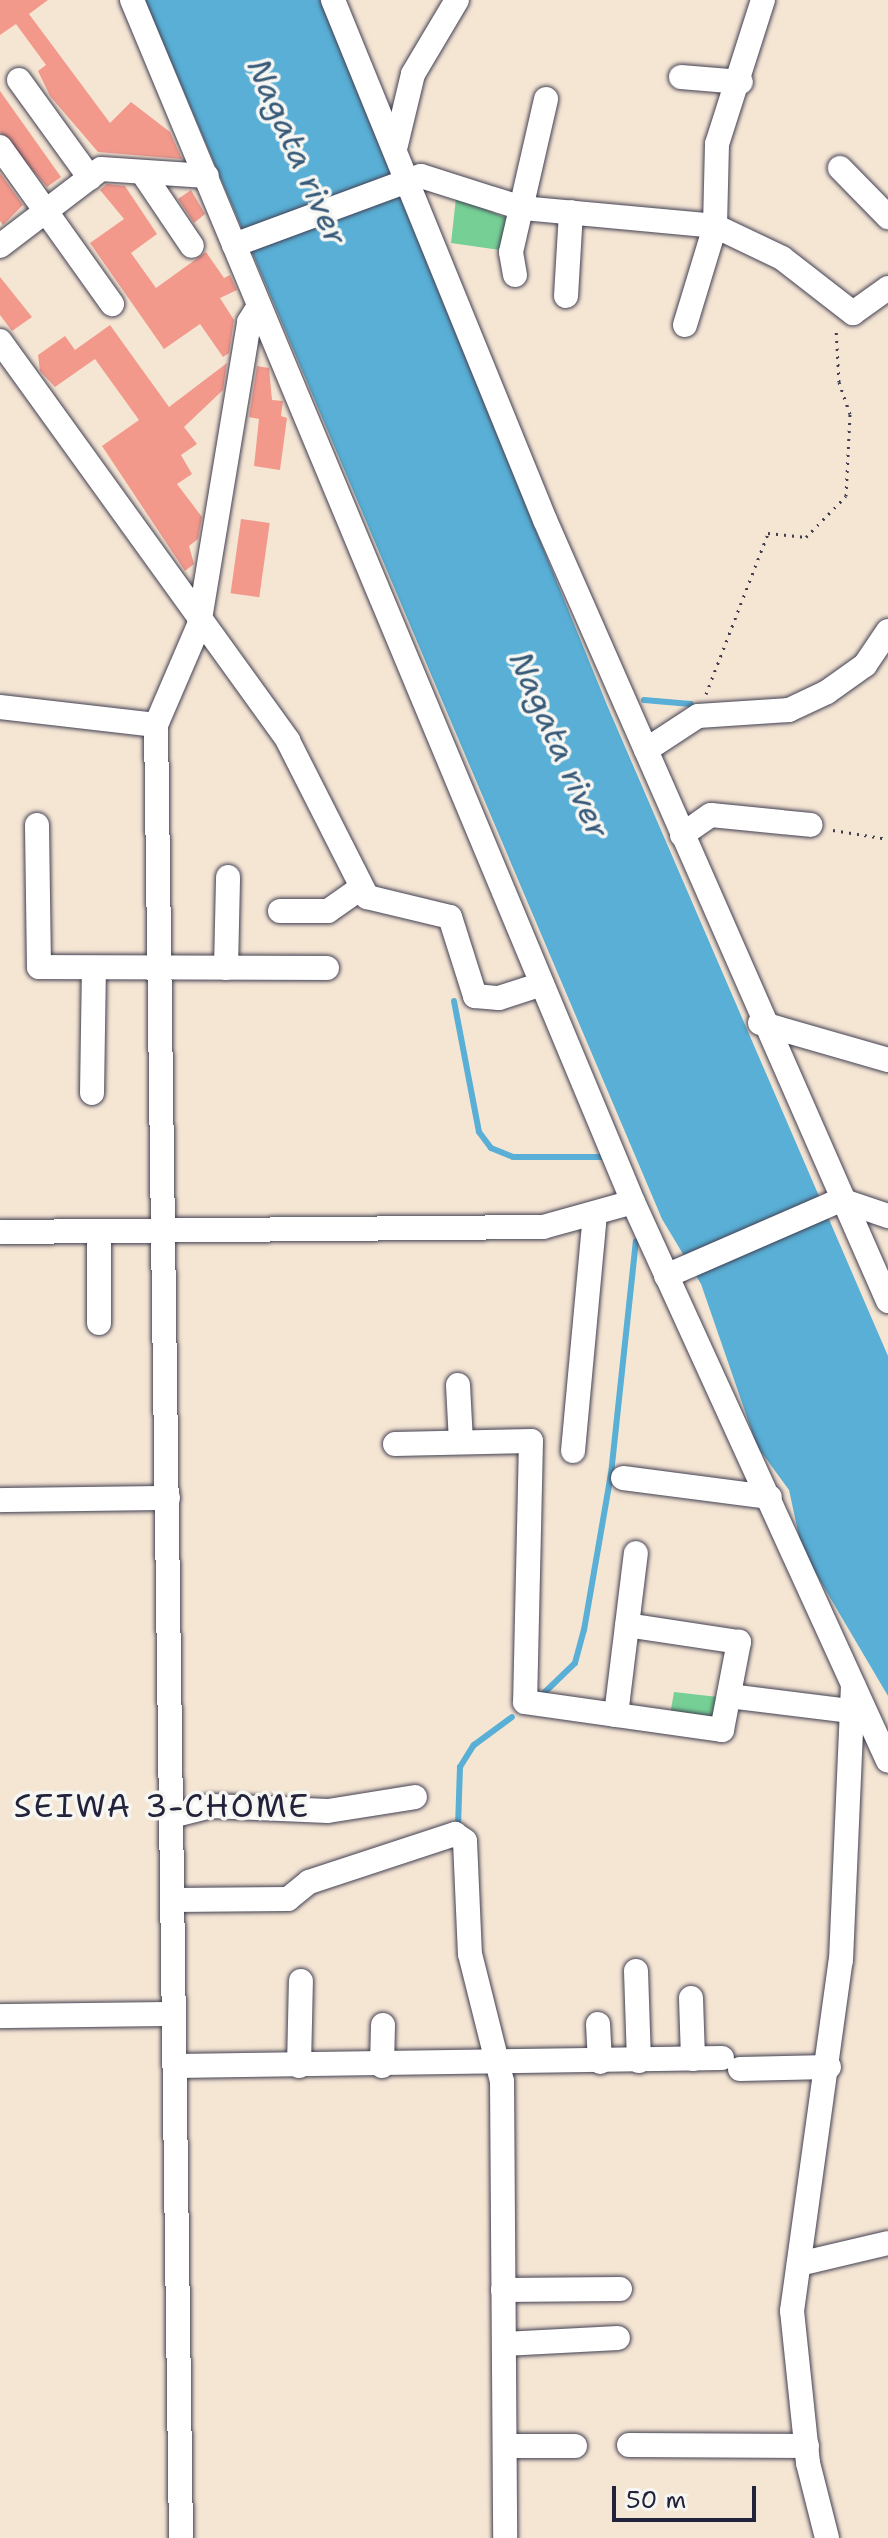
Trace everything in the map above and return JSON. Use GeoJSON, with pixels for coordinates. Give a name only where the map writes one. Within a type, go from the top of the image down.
{"type":"FeatureCollection","features":[{"type":"Feature","properties":{"kind":"street"},"geometry":{"type":"LineString","coordinates":[[132,0],[237,244],[259,306],[633,1202],[888,1761]]}},
{"type":"Feature","properties":{"kind":"street"},"geometry":{"type":"LineString","coordinates":[[333,0],[395,149],[402,178],[760,1023],[888,1301]]}},
{"type":"Feature","properties":{"kind":"street"},"geometry":{"type":"LineString","coordinates":[[395,149],[413,74],[457,0]]}},
{"type":"Feature","properties":{"kind":"street"},"geometry":{"type":"LineString","coordinates":[[685,325],[715,226],[717,144],[741,82],[763,0]]}},
{"type":"Feature","properties":{"kind":"street"},"geometry":{"type":"LineString","coordinates":[[681,77],[741,82]]}},
{"type":"Feature","properties":{"kind":"street"},"geometry":{"type":"LineString","coordinates":[[19,80],[90,178]]}},
{"type":"Feature","properties":{"kind":"street"},"geometry":{"type":"LineString","coordinates":[[515,275],[511,252],[546,99]]}},
{"type":"Feature","properties":{"kind":"street"},"geometry":{"type":"LineString","coordinates":[[0,147],[112,304]]}},
{"type":"Feature","properties":{"kind":"street"},"geometry":{"type":"LineString","coordinates":[[840,168],[884,206]]}},
{"type":"Feature","properties":{"kind":"street"},"geometry":{"type":"LineString","coordinates":[[0,246],[101,169],[207,176]]}},
{"type":"Feature","properties":{"kind":"street"},"geometry":{"type":"LineString","coordinates":[[142,172],[192,246]]}},
{"type":"Feature","properties":{"kind":"street"},"geometry":{"type":"LineString","coordinates":[[237,244],[402,178],[522,208],[715,226],[782,258],[835,304],[853,313],[869,308],[888,288]]}},
{"type":"Feature","properties":{"kind":"street"},"geometry":{"type":"LineString","coordinates":[[566,296],[571,212]]}},
{"type":"Feature","properties":{"kind":"street"},"geometry":{"type":"LineString","coordinates":[[181,2538],[156,725],[199,625],[249,322],[259,306]]}},
{"type":"Feature","properties":{"kind":"street"},"geometry":{"type":"LineString","coordinates":[[0,341],[199,625],[288,741],[360,889],[367,897],[450,917],[475,996],[499,998],[542,984]]}},
{"type":"Feature","properties":{"kind":"street"},"geometry":{"type":"LineString","coordinates":[[646,750],[698,716],[789,710],[865,665],[888,631]]}},
{"type":"Feature","properties":{"kind":"street"},"geometry":{"type":"LineString","coordinates":[[0,707],[156,725]]}},
{"type":"Feature","properties":{"kind":"street"},"geometry":{"type":"LineString","coordinates":[[682,835],[711,815],[811,825]]}},
{"type":"Feature","properties":{"kind":"street"},"geometry":{"type":"LineString","coordinates":[[37,825],[39,967],[327,968]]}},
{"type":"Feature","properties":{"kind":"street"},"geometry":{"type":"LineString","coordinates":[[226,968],[228,877]]}},
{"type":"Feature","properties":{"kind":"street"},"geometry":{"type":"LineString","coordinates":[[280,911],[328,911],[360,889]]}},
{"type":"Feature","properties":{"kind":"street"},"geometry":{"type":"LineString","coordinates":[[92,1093],[94,968]]}},
{"type":"Feature","properties":{"kind":"street"},"geometry":{"type":"LineString","coordinates":[[760,1023],[888,1060]]}},
{"type":"Feature","properties":{"kind":"street"},"geometry":{"type":"LineString","coordinates":[[666,1276],[841,1200],[888,1216]]}},
{"type":"Feature","properties":{"kind":"street"},"geometry":{"type":"LineString","coordinates":[[0,1232],[543,1227],[633,1202]]}},
{"type":"Feature","properties":{"kind":"street"},"geometry":{"type":"LineString","coordinates":[[573,1451],[595,1214]]}},
{"type":"Feature","properties":{"kind":"street"},"geometry":{"type":"LineString","coordinates":[[99,1231],[99,1323]]}},
{"type":"Feature","properties":{"kind":"street"},"geometry":{"type":"LineString","coordinates":[[458,1385],[461,1442]]}},
{"type":"Feature","properties":{"kind":"street"},"geometry":{"type":"LineString","coordinates":[[395,1444],[531,1441],[525,1702],[722,1730],[739,1642],[627,1625]]}},
{"type":"Feature","properties":{"kind":"street"},"geometry":{"type":"LineString","coordinates":[[623,1478],[770,1497]]}},
{"type":"Feature","properties":{"kind":"street"},"geometry":{"type":"LineString","coordinates":[[0,1500],[168,1498]]}},
{"type":"Feature","properties":{"kind":"street"},"geometry":{"type":"LineString","coordinates":[[616,1715],[636,1553]]}},
{"type":"Feature","properties":{"kind":"street"},"geometry":{"type":"LineString","coordinates":[[827,2538],[807,2446],[792,2311],[829,2067],[841,1960],[849,1711],[853,1684]]}},
{"type":"Feature","properties":{"kind":"street"},"geometry":{"type":"LineString","coordinates":[[729,1696],[849,1711]]}},
{"type":"Feature","properties":{"kind":"street"},"geometry":{"type":"LineString","coordinates":[[172,1816],[211,1806],[328,1811],[415,1797]]}},
{"type":"Feature","properties":{"kind":"street"},"geometry":{"type":"LineString","coordinates":[[173,1900],[288,1899],[309,1882],[461,1835],[470,1954],[497,2065],[505,2538]]}},
{"type":"Feature","properties":{"kind":"street"},"geometry":{"type":"LineString","coordinates":[[636,1971],[639,2061]]}},
{"type":"Feature","properties":{"kind":"street"},"geometry":{"type":"LineString","coordinates":[[299,2066],[301,1981]]}},
{"type":"Feature","properties":{"kind":"street"},"geometry":{"type":"LineString","coordinates":[[691,1998],[693,2059]]}},
{"type":"Feature","properties":{"kind":"street"},"geometry":{"type":"LineString","coordinates":[[0,2016],[174,2014]]}},
{"type":"Feature","properties":{"kind":"street"},"geometry":{"type":"LineString","coordinates":[[598,2024],[600,2062]]}},
{"type":"Feature","properties":{"kind":"street"},"geometry":{"type":"LineString","coordinates":[[382,2066],[383,2025]]}},
{"type":"Feature","properties":{"kind":"street"},"geometry":{"type":"LineString","coordinates":[[175,2066],[497,2065],[693,2059],[731,2064],[829,2067]]}},
{"type":"Feature","properties":{"kind":"street"},"geometry":{"type":"LineString","coordinates":[[799,2264],[888,2243]]}},
{"type":"Feature","properties":{"kind":"street"},"geometry":{"type":"LineString","coordinates":[[503,2290],[620,2289]]}},
{"type":"Feature","properties":{"kind":"street"},"geometry":{"type":"LineString","coordinates":[[504,2344],[618,2338]]}},
{"type":"Feature","properties":{"kind":"street"},"geometry":{"type":"LineString","coordinates":[[629,2445],[807,2446]]}},
{"type":"Feature","properties":{"kind":"street"},"geometry":{"type":"LineString","coordinates":[[505,2446],[575,2446]]}},
{"type":"Feature","properties":{"kind":"path"},"geometry":{"type":"LineString","coordinates":[[698,716],[768,533],[806,537],[846,496],[850,414],[839,382],[835,304]]}},
{"type":"Feature","properties":{"kind":"path"},"geometry":{"type":"LineString","coordinates":[[811,825],[888,839]]}},
{"type":"Feature","properties":{"kind":"green space"},"geometry":{"type":"Polygon","coordinates":[[[456,198],[517,222],[507,251],[451,243],[456,198]]]}},
{"type":"Feature","properties":{"kind":"green space"},"geometry":{"type":"Polygon","coordinates":[[[674,1692],[718,1697],[715,1713],[708,1720],[670,1715],[674,1692]]]}},
{"type":"Feature","properties":{"kind":"water","name":"Nagata river"},"geometry":{"type":"Polygon","coordinates":[[[145,0],[320,0],[607,705],[888,1356],[888,1696],[802,1550],[789,1490],[757,1446],[701,1284],[662,1219],[145,0]]]}},
{"type":"Feature","properties":{"kind":"building"},"geometry":{"type":"Polygon","coordinates":[[[0,0],[48,0],[29,14],[110,123],[131,102],[170,132],[182,159],[98,152],[50,96],[38,71],[46,65],[16,24],[0,35],[0,0]]]}},
{"type":"Feature","properties":{"kind":"building"},"geometry":{"type":"Polygon","coordinates":[[[0,91],[61,177],[47,187],[0,132],[0,91]]]}},
{"type":"Feature","properties":{"kind":"building"},"geometry":{"type":"Polygon","coordinates":[[[0,173],[23,205],[3,225],[0,221],[0,173]]]}},
{"type":"Feature","properties":{"kind":"building"},"geometry":{"type":"Polygon","coordinates":[[[107,184],[125,186],[157,234],[131,253],[156,288],[206,252],[224,278],[230,275],[237,290],[220,298],[234,320],[229,353],[223,357],[200,324],[164,349],[90,243],[124,219],[100,190],[107,184]]]}},
{"type":"Feature","properties":{"kind":"building"},"geometry":{"type":"Polygon","coordinates":[[[191,190],[205,214],[194,223],[178,199],[191,190]]]}},
{"type":"Feature","properties":{"kind":"building"},"geometry":{"type":"Polygon","coordinates":[[[0,277],[32,317],[12,331],[0,315],[0,277]]]}},
{"type":"Feature","properties":{"kind":"building"},"geometry":{"type":"Polygon","coordinates":[[[110,325],[169,407],[227,363],[223,390],[184,427],[197,444],[181,455],[192,474],[177,484],[202,517],[198,539],[189,546],[194,564],[185,571],[102,446],[139,420],[95,359],[55,387],[40,371],[38,355],[65,336],[75,350],[110,325]]]}},
{"type":"Feature","properties":{"kind":"building"},"geometry":{"type":"Polygon","coordinates":[[[257,366],[269,368],[272,400],[283,401],[281,416],[287,418],[280,470],[254,466],[259,419],[249,417],[257,366]]]}},
{"type":"Feature","properties":{"kind":"building"},"geometry":{"type":"Polygon","coordinates":[[[241,519],[270,523],[259,597],[231,593],[241,519]]]}},
{"type":"Feature","properties":{"kind":"waterway"},"geometry":{"type":"LineString","coordinates":[[644,700],[691,704]]}},
{"type":"Feature","properties":{"kind":"waterway"},"geometry":{"type":"LineString","coordinates":[[454,1001],[479,1132],[491,1148],[513,1157],[603,1157]]}},
{"type":"Feature","properties":{"kind":"waterway"},"geometry":{"type":"LineString","coordinates":[[544,1693],[575,1663],[584,1630],[611,1474],[636,1241]]}},
{"type":"Feature","properties":{"kind":"waterway"},"geometry":{"type":"LineString","coordinates":[[458,1827],[460,1767],[474,1745],[512,1717]]}},
{"type":"Feature","properties":{"kind":"district","name":"SEIWA 3-CHOME"},"geometry":{"type":"Point","coordinates":[162,1806]}}]}
